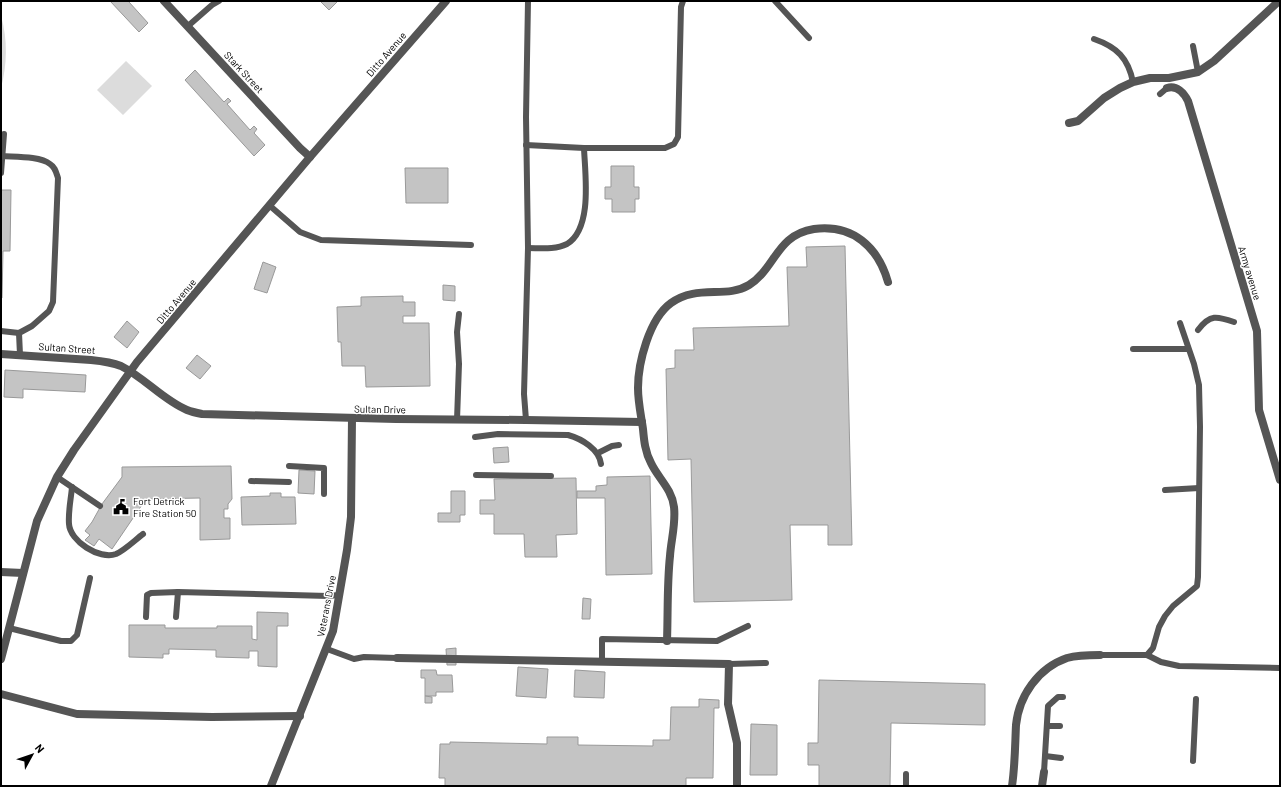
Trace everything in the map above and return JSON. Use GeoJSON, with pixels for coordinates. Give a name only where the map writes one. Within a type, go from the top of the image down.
{"type":"FeatureCollection","features":[{"type":"Feature","properties":{"kind":"street","name":"Stark Street"},"geometry":{"type":"LineString","coordinates":[[164,1],[310,157]]}},
{"type":"Feature","properties":{"kind":"street","name":"Ditto Avenue"},"geometry":{"type":"LineString","coordinates":[[1,659],[37,520],[57,477],[74,450],[130,371],[269,205],[446,1]]}},
{"type":"Feature","properties":{"kind":"street"},"geometry":{"type":"LineString","coordinates":[[1069,123],[1078,121],[1104,98],[1133,82],[1150,78],[1169,78],[1198,72],[1214,61],[1279,1]]}},
{"type":"Feature","properties":{"kind":"street","name":"Army avenue"},"geometry":{"type":"LineString","coordinates":[[1167,88],[1176,88],[1184,94],[1188,101],[1257,331],[1259,410],[1280,480]]}},
{"type":"Feature","properties":{"kind":"street"},"geometry":{"type":"LineString","coordinates":[[667,641],[670,557],[674,525],[674,505],[670,492],[650,462],[639,409],[638,387],[645,346],[654,324],[670,303],[684,296],[697,292],[735,291],[749,285],[761,275],[782,247],[790,240],[800,233],[822,228],[848,232],[871,248],[884,268],[888,282]]}},
{"type":"Feature","properties":{"kind":"street","name":"Sultan Street"},"geometry":{"type":"LineString","coordinates":[[1,354],[105,361],[130,371]]}},
{"type":"Feature","properties":{"kind":"street","name":"Sultan Drive"},"geometry":{"type":"LineString","coordinates":[[130,371],[178,405],[189,411],[202,414],[457,420],[642,422]]}},
{"type":"Feature","properties":{"kind":"street","name":"Veterans Drive"},"geometry":{"type":"LineString","coordinates":[[271,786],[333,631],[351,517],[352,418]]}},
{"type":"Feature","properties":{"kind":"street"},"geometry":{"type":"LineString","coordinates":[[1,572],[23,573]]}},
{"type":"Feature","properties":{"kind":"street"},"geometry":{"type":"LineString","coordinates":[[1012,786],[1015,769],[1016,724],[1027,690],[1035,679],[1058,662],[1080,655],[1100,655]]}},
{"type":"Feature","properties":{"kind":"street"},"geometry":{"type":"LineString","coordinates":[[397,658],[475,658],[729,664],[728,704],[737,743],[737,786]]}},
{"type":"Feature","properties":{"kind":"street"},"geometry":{"type":"LineString","coordinates":[[1,694],[77,714],[212,717],[300,716]]}},
{"type":"Feature","properties":{"kind":"street"},"geometry":{"type":"LineString","coordinates":[[1042,786],[1044,772]]}},
{"type":"Feature","properties":{"kind":"lane"},"geometry":{"type":"LineString","coordinates":[[188,26],[219,1]]}},
{"type":"Feature","properties":{"kind":"lane"},"geometry":{"type":"LineString","coordinates":[[526,420],[524,364],[528,248],[526,146],[528,1]]}},
{"type":"Feature","properties":{"kind":"lane"},"geometry":{"type":"LineString","coordinates":[[526,146],[584,148],[670,147],[678,137],[681,7],[683,1]]}},
{"type":"Feature","properties":{"kind":"lane"},"geometry":{"type":"LineString","coordinates":[[775,1],[809,38]]}},
{"type":"Feature","properties":{"kind":"lane"},"geometry":{"type":"LineString","coordinates":[[1094,39],[1107,43],[1117,50],[1126,61],[1131,71],[1133,82]]}},
{"type":"Feature","properties":{"kind":"lane"},"geometry":{"type":"LineString","coordinates":[[1193,46],[1198,72]]}},
{"type":"Feature","properties":{"kind":"lane"},"geometry":{"type":"LineString","coordinates":[[1160,94],[1167,88]]}},
{"type":"Feature","properties":{"kind":"lane"},"geometry":{"type":"LineString","coordinates":[[1,173],[4,134]]}},
{"type":"Feature","properties":{"kind":"lane"},"geometry":{"type":"LineString","coordinates":[[528,248],[551,249],[566,244],[577,235],[582,223],[586,195],[584,148]]}},
{"type":"Feature","properties":{"kind":"lane"},"geometry":{"type":"LineString","coordinates":[[1,331],[19,333],[32,326],[49,311],[53,302],[58,178],[55,169],[50,163],[39,159],[2,156]]}},
{"type":"Feature","properties":{"kind":"lane"},"geometry":{"type":"LineString","coordinates":[[269,205],[300,232],[321,240],[471,245]]}},
{"type":"Feature","properties":{"kind":"lane"},"geometry":{"type":"LineString","coordinates":[[457,420],[459,364],[457,332],[459,314]]}},
{"type":"Feature","properties":{"kind":"lane"},"geometry":{"type":"LineString","coordinates":[[1198,330],[1205,321],[1213,317],[1224,318],[1234,322]]}},
{"type":"Feature","properties":{"kind":"lane"},"geometry":{"type":"LineString","coordinates":[[1147,655],[1153,648],[1165,616],[1173,606],[1197,586],[1200,428],[1199,385],[1180,323]]}},
{"type":"Feature","properties":{"kind":"lane"},"geometry":{"type":"LineString","coordinates":[[19,333],[20,355]]}},
{"type":"Feature","properties":{"kind":"lane"},"geometry":{"type":"LineString","coordinates":[[1133,349],[1188,349]]}},
{"type":"Feature","properties":{"kind":"lane"},"geometry":{"type":"LineString","coordinates":[[475,437],[498,434],[568,435],[583,441],[598,454],[601,464]]}},
{"type":"Feature","properties":{"kind":"lane"},"geometry":{"type":"LineString","coordinates":[[598,454],[612,446],[619,445]]}},
{"type":"Feature","properties":{"kind":"lane"},"geometry":{"type":"LineString","coordinates":[[290,466],[324,468],[324,494]]}},
{"type":"Feature","properties":{"kind":"lane"},"geometry":{"type":"LineString","coordinates":[[476,475],[551,476]]}},
{"type":"Feature","properties":{"kind":"lane"},"geometry":{"type":"LineString","coordinates":[[57,477],[100,506]]}},
{"type":"Feature","properties":{"kind":"lane"},"geometry":{"type":"LineString","coordinates":[[251,481],[289,482]]}},
{"type":"Feature","properties":{"kind":"lane"},"geometry":{"type":"LineString","coordinates":[[72,487],[69,525],[75,537],[88,549],[97,553],[112,555],[117,554],[143,534]]}},
{"type":"Feature","properties":{"kind":"lane"},"geometry":{"type":"LineString","coordinates":[[1165,490],[1199,488]]}},
{"type":"Feature","properties":{"kind":"lane"},"geometry":{"type":"LineString","coordinates":[[9,628],[61,641],[71,641],[77,636],[90,578]]}},
{"type":"Feature","properties":{"kind":"lane"},"geometry":{"type":"LineString","coordinates":[[176,617],[178,592]]}},
{"type":"Feature","properties":{"kind":"lane"},"geometry":{"type":"LineString","coordinates":[[146,618],[147,595],[150,593],[178,592],[328,596],[339,595]]}},
{"type":"Feature","properties":{"kind":"lane"},"geometry":{"type":"LineString","coordinates":[[602,662],[602,639],[718,641],[748,626]]}},
{"type":"Feature","properties":{"kind":"lane"},"geometry":{"type":"LineString","coordinates":[[327,649],[354,659],[397,658]]}},
{"type":"Feature","properties":{"kind":"lane"},"geometry":{"type":"LineString","coordinates":[[1100,655],[1147,655],[1161,662],[1179,666],[1280,668]]}},
{"type":"Feature","properties":{"kind":"lane"},"geometry":{"type":"LineString","coordinates":[[729,664],[766,663]]}},
{"type":"Feature","properties":{"kind":"lane"},"geometry":{"type":"LineString","coordinates":[[1044,772],[1048,706],[1058,697],[1063,697]]}},
{"type":"Feature","properties":{"kind":"lane"},"geometry":{"type":"LineString","coordinates":[[1193,761],[1196,699]]}},
{"type":"Feature","properties":{"kind":"lane"},"geometry":{"type":"LineString","coordinates":[[1047,726],[1060,726]]}},
{"type":"Feature","properties":{"kind":"lane"},"geometry":{"type":"LineString","coordinates":[[1045,756],[1060,758]]}},
{"type":"Feature","properties":{"kind":"lane"},"geometry":{"type":"LineString","coordinates":[[906,774],[906,786]]}},
{"type":"Feature","properties":{"kind":"shaded area"},"geometry":{"type":"Polygon","coordinates":[[[1,16],[5,34],[6,52],[5,70],[1,88],[1,16]]]}},
{"type":"Feature","properties":{"kind":"shaded area"},"geometry":{"type":"Polygon","coordinates":[[[126,61],[152,86],[123,115],[97,90],[126,61]]]}},
{"type":"Feature","properties":{"kind":"building"},"geometry":{"type":"Polygon","coordinates":[[[110,1],[129,1],[148,23],[139,32],[110,1]]]}},
{"type":"Feature","properties":{"kind":"building"},"geometry":{"type":"Polygon","coordinates":[[[320,1],[338,1],[329,10],[320,1]]]}},
{"type":"Feature","properties":{"kind":"building"},"geometry":{"type":"Polygon","coordinates":[[[195,70],[224,102],[228,98],[231,101],[227,104],[250,130],[254,126],[257,129],[254,133],[265,145],[254,156],[185,80],[195,70]]]}},
{"type":"Feature","properties":{"kind":"building"},"geometry":{"type":"Polygon","coordinates":[[[611,166],[634,166],[634,187],[639,187],[639,199],[635,199],[635,212],[612,212],[612,199],[605,199],[605,187],[611,187],[611,166]]]}},
{"type":"Feature","properties":{"kind":"building"},"geometry":{"type":"Polygon","coordinates":[[[405,168],[448,168],[448,203],[406,203],[405,168]]]}},
{"type":"Feature","properties":{"kind":"building"},"geometry":{"type":"Polygon","coordinates":[[[1,190],[11,190],[10,251],[3,251],[2,298],[1,298],[1,190]]]}},
{"type":"Feature","properties":{"kind":"building"},"geometry":{"type":"Polygon","coordinates":[[[845,246],[852,545],[828,545],[828,525],[790,525],[792,600],[694,602],[691,459],[668,460],[666,369],[675,368],[675,350],[694,350],[693,328],[789,326],[787,267],[807,267],[806,247],[845,246]]]}},
{"type":"Feature","properties":{"kind":"building"},"geometry":{"type":"Polygon","coordinates":[[[263,262],[276,267],[267,293],[254,289],[263,262]]]}},
{"type":"Feature","properties":{"kind":"building"},"geometry":{"type":"Polygon","coordinates":[[[443,285],[455,286],[455,301],[443,300],[443,285]]]}},
{"type":"Feature","properties":{"kind":"building"},"geometry":{"type":"Polygon","coordinates":[[[403,296],[403,302],[415,302],[415,316],[403,316],[403,323],[429,323],[430,386],[366,387],[365,366],[342,366],[341,342],[338,342],[337,307],[361,306],[361,297],[403,296]]]}},
{"type":"Feature","properties":{"kind":"building"},"geometry":{"type":"Polygon","coordinates":[[[127,321],[139,332],[127,348],[114,337],[127,321]]]}},
{"type":"Feature","properties":{"kind":"building"},"geometry":{"type":"Polygon","coordinates":[[[197,355],[211,366],[200,379],[186,368],[197,355]]]}},
{"type":"Feature","properties":{"kind":"building"},"geometry":{"type":"Polygon","coordinates":[[[5,370],[86,375],[85,392],[23,389],[23,398],[4,397],[5,370]]]}},
{"type":"Feature","properties":{"kind":"building"},"geometry":{"type":"Polygon","coordinates":[[[508,447],[509,462],[494,463],[493,448],[508,447]]]}},
{"type":"Feature","properties":{"kind":"building","name":"Fort Detrick Fire Station 50"},"geometry":{"type":"Polygon","coordinates":[[[231,466],[232,499],[228,504],[228,509],[224,509],[224,518],[230,518],[230,539],[200,540],[200,498],[146,499],[112,549],[99,539],[94,546],[85,540],[90,535],[85,531],[102,504],[122,477],[122,467],[231,466]]]}},
{"type":"Feature","properties":{"kind":"building"},"geometry":{"type":"Polygon","coordinates":[[[299,470],[315,471],[314,494],[298,493],[299,470]]]}},
{"type":"Feature","properties":{"kind":"building"},"geometry":{"type":"Polygon","coordinates":[[[650,476],[652,574],[606,575],[605,498],[577,498],[577,491],[596,491],[596,486],[607,485],[607,477],[650,476]]]}},
{"type":"Feature","properties":{"kind":"building"},"geometry":{"type":"Polygon","coordinates":[[[576,478],[577,534],[556,535],[557,557],[525,557],[524,534],[494,534],[494,514],[480,514],[480,500],[495,500],[494,479],[576,478]]]}},
{"type":"Feature","properties":{"kind":"building"},"geometry":{"type":"Polygon","coordinates":[[[451,491],[465,491],[465,515],[460,515],[460,522],[438,522],[438,513],[451,513],[451,491]]]}},
{"type":"Feature","properties":{"kind":"building"},"geometry":{"type":"Polygon","coordinates":[[[270,493],[281,493],[281,497],[295,497],[296,524],[242,525],[241,497],[270,496],[270,493]]]}},
{"type":"Feature","properties":{"kind":"building"},"geometry":{"type":"Polygon","coordinates":[[[583,598],[591,599],[590,619],[582,619],[583,598]]]}},
{"type":"Feature","properties":{"kind":"building"},"geometry":{"type":"Polygon","coordinates":[[[257,612],[288,613],[288,626],[277,626],[277,667],[258,666],[258,651],[249,651],[249,658],[216,657],[216,650],[169,649],[169,654],[163,654],[163,658],[129,657],[129,625],[165,625],[165,628],[252,626],[252,639],[257,640],[257,612]]]}},
{"type":"Feature","properties":{"kind":"building"},"geometry":{"type":"Polygon","coordinates":[[[456,648],[456,665],[447,665],[446,649],[456,648]]]}},
{"type":"Feature","properties":{"kind":"building"},"geometry":{"type":"Polygon","coordinates":[[[518,667],[548,669],[546,698],[516,696],[518,667]]]}},
{"type":"Feature","properties":{"kind":"building"},"geometry":{"type":"Polygon","coordinates":[[[421,670],[436,670],[437,675],[452,675],[453,692],[436,692],[436,696],[425,696],[425,678],[421,678],[421,670]]]}},
{"type":"Feature","properties":{"kind":"building"},"geometry":{"type":"Polygon","coordinates":[[[575,670],[605,672],[604,698],[574,697],[575,670]]]}},
{"type":"Feature","properties":{"kind":"building"},"geometry":{"type":"Polygon","coordinates":[[[819,680],[985,684],[985,725],[891,723],[890,786],[819,786],[819,765],[808,765],[808,743],[818,743],[819,680]]]}},
{"type":"Feature","properties":{"kind":"building"},"geometry":{"type":"Polygon","coordinates":[[[425,696],[432,697],[432,703],[425,703],[425,696]]]}},
{"type":"Feature","properties":{"kind":"building"},"geometry":{"type":"Polygon","coordinates":[[[699,699],[719,700],[719,708],[714,708],[713,778],[686,778],[686,786],[445,786],[445,778],[439,778],[440,744],[450,744],[450,742],[547,744],[547,737],[578,737],[578,745],[653,746],[653,740],[670,740],[671,707],[699,707],[699,699]]]}},
{"type":"Feature","properties":{"kind":"building"},"geometry":{"type":"Polygon","coordinates":[[[751,724],[777,725],[777,775],[750,775],[751,724]]]}},
{"type":"Feature","properties":{"kind":"place","name":"Fort Detrick Fire Station 50"},"geometry":{"type":"Point","coordinates":[121,507]}}]}
